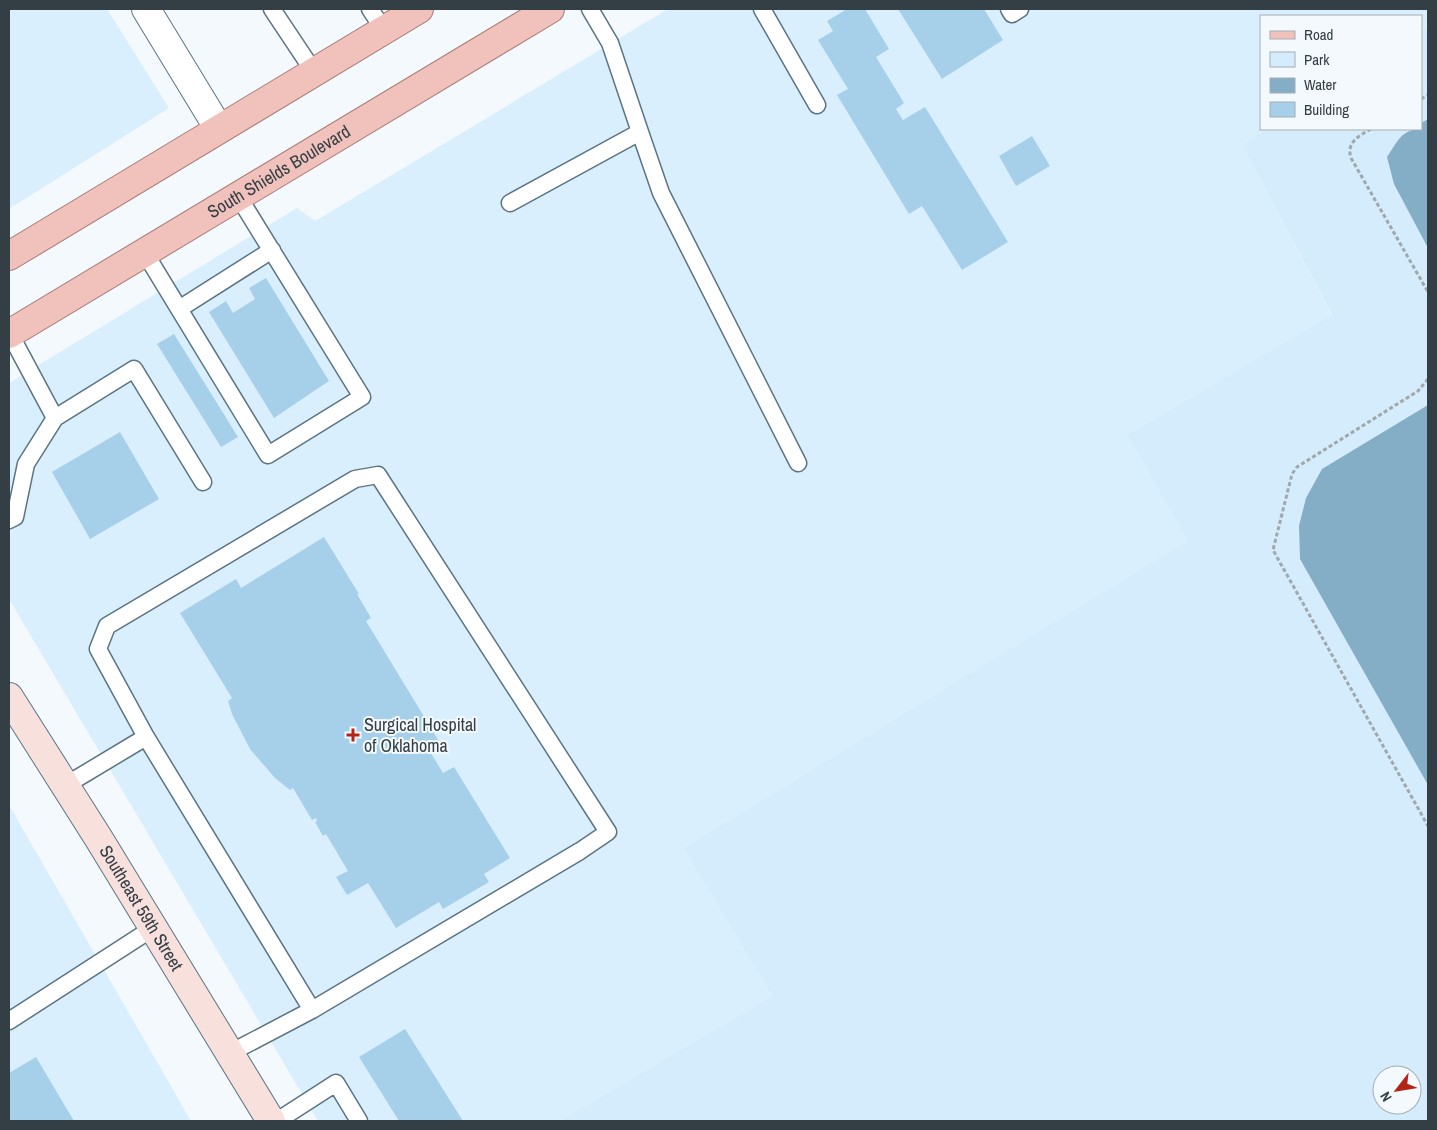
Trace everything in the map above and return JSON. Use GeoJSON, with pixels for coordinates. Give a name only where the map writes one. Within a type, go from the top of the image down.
{"type":"FeatureCollection","features":[{"type":"Feature","properties":{"kind":"main road"},"geometry":{"type":"LineString","coordinates":[[9,256],[314,72],[377,19],[419,9]]}},
{"type":"Feature","properties":{"kind":"main road","name":"South Shields Boulevard"},"geometry":{"type":"LineString","coordinates":[[9,334],[550,9]]}},
{"type":"Feature","properties":{"kind":"main road","name":"Southeast 59th Street"},"geometry":{"type":"LineString","coordinates":[[11,706],[66,785],[271,1121]]}},
{"type":"Feature","properties":{"kind":"street"},"geometry":{"type":"LineString","coordinates":[[146,9],[219,129]]}},
{"type":"Feature","properties":{"kind":"lane"},"geometry":{"type":"LineString","coordinates":[[272,9],[314,72]]}},
{"type":"Feature","properties":{"kind":"lane"},"geometry":{"type":"LineString","coordinates":[[590,9],[610,42],[661,193],[798,463]]}},
{"type":"Feature","properties":{"kind":"lane"},"geometry":{"type":"LineString","coordinates":[[762,9],[817,105]]}},
{"type":"Feature","properties":{"kind":"lane"},"geometry":{"type":"LineString","coordinates":[[1009,9],[1012,14],[1020,9]]}},
{"type":"Feature","properties":{"kind":"lane"},"geometry":{"type":"LineString","coordinates":[[510,204],[640,132]]}},
{"type":"Feature","properties":{"kind":"lane"},"geometry":{"type":"LineString","coordinates":[[145,253],[268,455],[362,397],[238,196]]}},
{"type":"Feature","properties":{"kind":"lane"},"geometry":{"type":"LineString","coordinates":[[179,309],[272,250]]}},
{"type":"Feature","properties":{"kind":"lane"},"geometry":{"type":"LineString","coordinates":[[9,334],[55,418]]}},
{"type":"Feature","properties":{"kind":"lane"},"geometry":{"type":"LineString","coordinates":[[9,520],[15,517],[26,464],[55,418],[134,369],[203,482]]}},
{"type":"Feature","properties":{"kind":"lane"},"geometry":{"type":"LineString","coordinates":[[230,1053],[312,1010],[580,851],[608,832],[378,475],[355,479],[107,626],[98,650],[146,737],[312,1010]]}},
{"type":"Feature","properties":{"kind":"lane"},"geometry":{"type":"LineString","coordinates":[[66,785],[146,737]]}},
{"type":"Feature","properties":{"kind":"lane"},"geometry":{"type":"LineString","coordinates":[[9,1021],[154,928]]}},
{"type":"Feature","properties":{"kind":"lane"},"geometry":{"type":"LineString","coordinates":[[277,1121],[336,1083],[359,1121]]}},
{"type":"Feature","properties":{"kind":"path"},"geometry":{"type":"LineString","coordinates":[[1370,130],[1356,138],[1351,144],[1349,151],[1351,158],[1428,292]]}},
{"type":"Feature","properties":{"kind":"path"},"geometry":{"type":"LineString","coordinates":[[1428,379],[1418,390],[1297,467],[1292,474],[1273,550],[1428,826]]}},
{"type":"Feature","properties":{"kind":"shaded area"},"geometry":{"type":"Polygon","coordinates":[[[9,9],[107,9],[169,108],[9,209],[9,9]]]}},
{"type":"Feature","properties":{"kind":"shaded area"},"geometry":{"type":"Polygon","coordinates":[[[668,9],[1428,9],[1428,26],[1422,30],[1422,15],[1260,15],[1260,130],[1265,130],[1242,145],[1332,316],[1129,435],[1189,541],[683,848],[772,996],[559,1121],[318,1121],[9,599],[9,383],[297,208],[315,221],[668,9]]]}},
{"type":"Feature","properties":{"kind":"shaded area"},"geometry":{"type":"Polygon","coordinates":[[[9,805],[191,1121],[9,1121],[9,805]]]}},
{"type":"Feature","properties":{"kind":"green space"},"geometry":{"type":"Polygon","coordinates":[[[1428,26],[1428,1121],[559,1121],[772,996],[683,848],[1188,541],[1128,435],[1332,315],[1242,145],[1265,130],[1422,130],[1422,30],[1428,26]]]}},
{"type":"Feature","properties":{"kind":"water"},"geometry":{"type":"Polygon","coordinates":[[[1428,119],[1428,248],[1394,184],[1387,157],[1404,134],[1409,131],[1422,130],[1422,122],[1428,119]]]}},
{"type":"Feature","properties":{"kind":"water"},"geometry":{"type":"Polygon","coordinates":[[[1428,405],[1428,785],[1300,559],[1299,526],[1306,498],[1322,469],[1428,405]]]}},
{"type":"Feature","properties":{"kind":"building"},"geometry":{"type":"Polygon","coordinates":[[[847,9],[865,9],[889,49],[876,57],[904,103],[896,109],[903,120],[925,107],[1008,242],[962,270],[922,206],[909,214],[837,95],[848,89],[818,40],[833,31],[827,21],[847,9]]]}},
{"type":"Feature","properties":{"kind":"building"},"geometry":{"type":"Polygon","coordinates":[[[898,9],[984,9],[1003,40],[942,79],[898,9]]]}},
{"type":"Feature","properties":{"kind":"building"},"geometry":{"type":"Polygon","coordinates":[[[1032,136],[1050,166],[1016,186],[999,156],[1032,136]]]}},
{"type":"Feature","properties":{"kind":"building"},"geometry":{"type":"Polygon","coordinates":[[[266,278],[329,381],[274,418],[209,312],[226,301],[233,313],[255,299],[249,288],[266,278]]]}},
{"type":"Feature","properties":{"kind":"building"},"geometry":{"type":"Polygon","coordinates":[[[174,334],[238,437],[221,447],[157,344],[174,334]]]}},
{"type":"Feature","properties":{"kind":"building"},"geometry":{"type":"Polygon","coordinates":[[[120,432],[159,499],[90,539],[52,472],[120,432]]]}},
{"type":"Feature","properties":{"kind":"building"},"geometry":{"type":"Polygon","coordinates":[[[324,537],[359,594],[357,594],[371,618],[366,621],[440,743],[429,750],[443,773],[454,767],[510,858],[484,874],[489,882],[443,909],[439,902],[396,928],[368,883],[347,895],[336,877],[348,871],[326,834],[323,836],[315,822],[317,821],[316,818],[312,820],[293,788],[290,790],[275,778],[250,749],[232,714],[228,701],[232,698],[180,613],[236,579],[241,588],[324,537]]]}},
{"type":"Feature","properties":{"kind":"building"},"geometry":{"type":"Polygon","coordinates":[[[405,1029],[463,1121],[399,1121],[359,1057],[405,1029]]]}},
{"type":"Feature","properties":{"kind":"building"},"geometry":{"type":"Polygon","coordinates":[[[36,1057],[74,1121],[9,1121],[9,1073],[36,1057]]]}},
{"type":"Feature","properties":{"kind":"place","name":"Surgical Hospital of Oklahoma"},"geometry":{"type":"Point","coordinates":[353,735]}}]}
